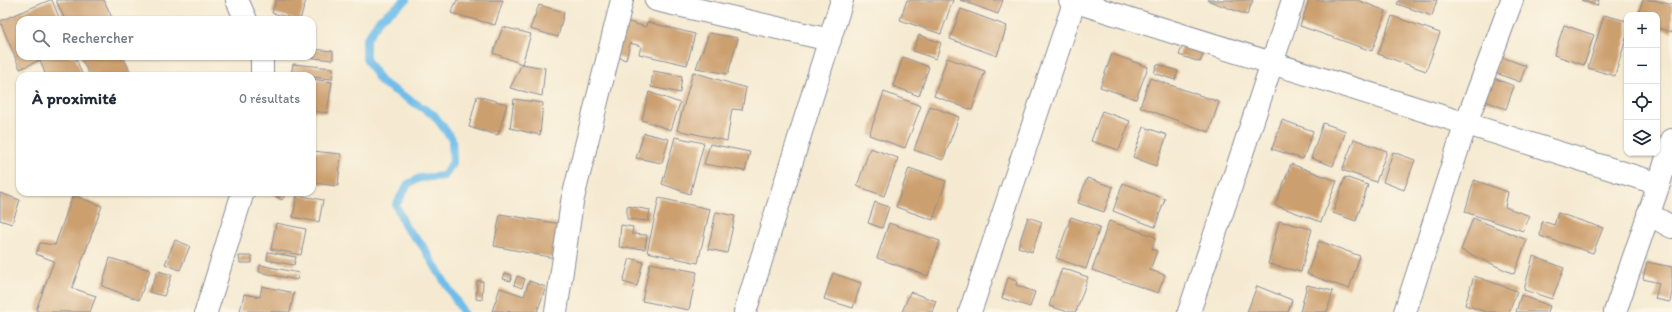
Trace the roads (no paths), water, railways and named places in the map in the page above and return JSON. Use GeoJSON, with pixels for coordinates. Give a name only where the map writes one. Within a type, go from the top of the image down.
{"type":"FeatureCollection","features":[{"type":"Feature","properties":{"kind":"street"},"geometry":{"type":"LineString","coordinates":[[237,0],[244,16]]}},
{"type":"Feature","properties":{"kind":"street"},"geometry":{"type":"LineString","coordinates":[[556,312],[572,202],[622,0]]}},
{"type":"Feature","properties":{"kind":"street"},"geometry":{"type":"LineString","coordinates":[[656,0],[830,40]]}},
{"type":"Feature","properties":{"kind":"street"},"geometry":{"type":"LineString","coordinates":[[745,312],[842,0]]}},
{"type":"Feature","properties":{"kind":"street"},"geometry":{"type":"LineString","coordinates":[[970,312],[1073,0],[1659,184]]}},
{"type":"Feature","properties":{"kind":"street"},"geometry":{"type":"LineString","coordinates":[[1189,312],[1293,0]]}},
{"type":"Feature","properties":{"kind":"street"},"geometry":{"type":"LineString","coordinates":[[1405,312],[1466,123],[1512,0]]}},
{"type":"Feature","properties":{"kind":"street"},"geometry":{"type":"LineString","coordinates":[[262,60],[262,72]]}},
{"type":"Feature","properties":{"kind":"street"},"geometry":{"type":"LineString","coordinates":[[1615,312],[1672,143]]}},
{"type":"Feature","properties":{"kind":"street"},"geometry":{"type":"LineString","coordinates":[[206,312],[242,196]]}},
{"type":"Feature","properties":{"kind":"street"},"geometry":{"type":"LineString","coordinates":[[1648,214],[1672,227]]}},
{"type":"Feature","properties":{"kind":"waterway"},"geometry":{"type":"LineString","coordinates":[[406,0],[380,19],[366,40],[366,59],[381,82],[434,115],[452,139],[453,162],[444,176],[420,178],[408,184],[396,205],[406,228],[422,245],[463,312]]}}]}
